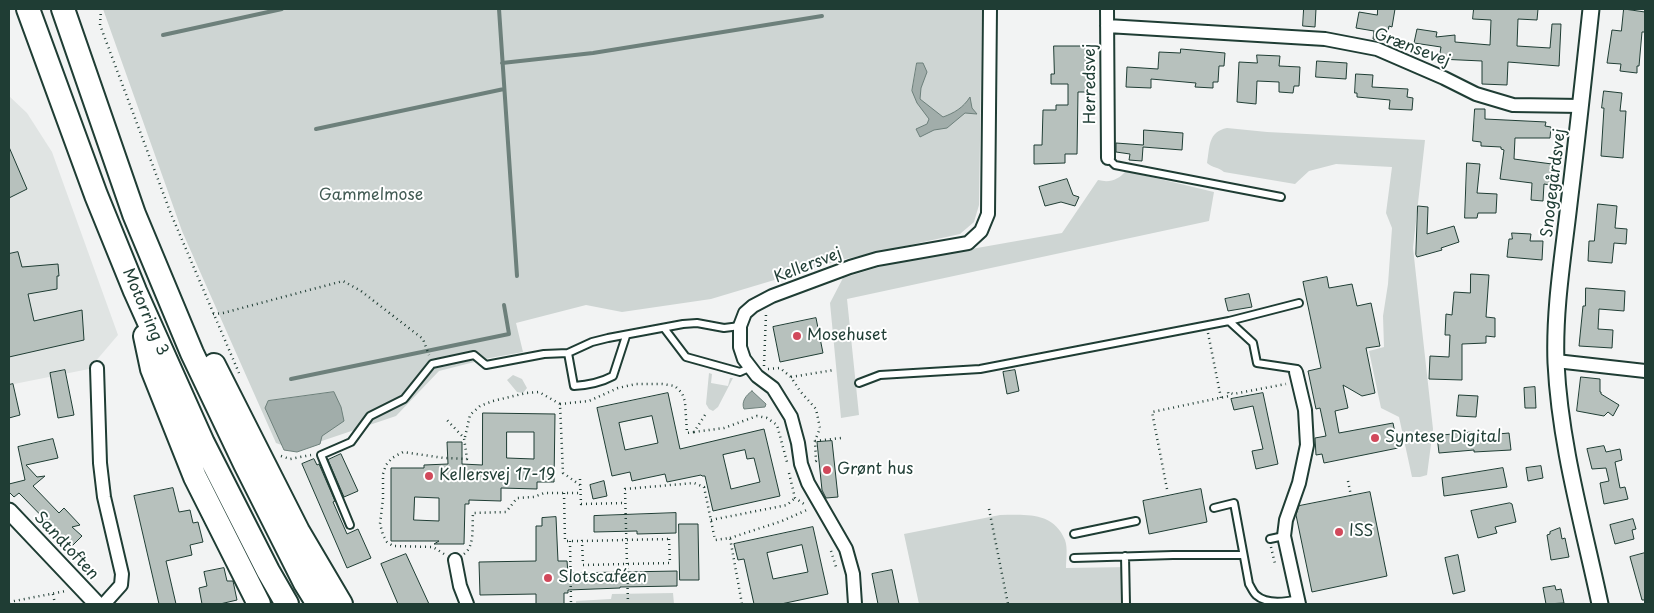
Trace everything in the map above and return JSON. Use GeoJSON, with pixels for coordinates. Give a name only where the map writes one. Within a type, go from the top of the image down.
{"type":"FeatureCollection","features":[{"type":"Feature","properties":{"kind":"highway","name":"Motorring 3"},"geometry":{"type":"LineString","coordinates":[[28,9],[96,195],[135,291],[203,443],[268,571],[287,604]]}},
{"type":"Feature","properties":{"kind":"highway","name":"Motorring 3"},"geometry":{"type":"LineString","coordinates":[[63,9],[134,214],[192,353],[245,464],[318,604]]}},
{"type":"Feature","properties":{"kind":"highway"},"geometry":{"type":"LineString","coordinates":[[134,214],[193,323],[298,531],[342,604]]}},
{"type":"Feature","properties":{"kind":"highway"},"geometry":{"type":"LineString","coordinates":[[135,291],[152,369],[195,477],[258,604]]}},
{"type":"Feature","properties":{"kind":"street","name":"Kellersvej"},"geometry":{"type":"LineString","coordinates":[[740,326],[745,313],[763,301],[850,267],[877,259],[968,243],[981,230],[988,214],[990,9]]}},
{"type":"Feature","properties":{"kind":"street","name":"Herredsvej"},"geometry":{"type":"LineString","coordinates":[[1107,9],[1108,158]]}},
{"type":"Feature","properties":{"kind":"street","name":"Snogegårdsvej"},"geometry":{"type":"LineString","coordinates":[[1591,9],[1581,106],[1559,278],[1556,317],[1556,361],[1560,418],[1600,604]]}},
{"type":"Feature","properties":{"kind":"street","name":"Grænsevej"},"geometry":{"type":"LineString","coordinates":[[1107,26],[1325,39],[1377,49],[1476,94],[1513,105],[1581,106]]}},
{"type":"Feature","properties":{"kind":"street"},"geometry":{"type":"LineString","coordinates":[[740,326],[740,347],[744,359],[749,368],[773,388],[791,417],[801,464],[808,483],[846,549],[853,574],[855,604]]}},
{"type":"Feature","properties":{"kind":"street"},"geometry":{"type":"LineString","coordinates":[[1556,361],[1645,371]]}},
{"type":"Feature","properties":{"kind":"street"},"geometry":{"type":"LineString","coordinates":[[97,368],[100,463],[104,497],[122,574],[121,585],[104,604]]}},
{"type":"Feature","properties":{"kind":"street"},"geometry":{"type":"LineString","coordinates":[[1296,370],[1304,410],[1307,445],[1299,483],[1286,520],[1284,536],[1298,602]]}},
{"type":"Feature","properties":{"kind":"street","name":"Sandtoften"},"geometry":{"type":"LineString","coordinates":[[9,511],[97,604]]}},
{"type":"Feature","properties":{"kind":"street"},"geometry":{"type":"LineString","coordinates":[[455,560],[460,586],[467,604]]}},
{"type":"Feature","properties":{"kind":"lane"},"geometry":{"type":"LineString","coordinates":[[1108,158],[1115,165],[1281,197]]}},
{"type":"Feature","properties":{"kind":"lane"},"geometry":{"type":"LineString","coordinates":[[859,383],[880,375],[980,369],[1228,321],[1299,303]]}},
{"type":"Feature","properties":{"kind":"lane"},"geometry":{"type":"LineString","coordinates":[[1228,321],[1253,343],[1257,363],[1296,370]]}},
{"type":"Feature","properties":{"kind":"lane"},"geometry":{"type":"LineString","coordinates":[[350,525],[321,455],[351,442],[370,416],[404,399],[432,364],[474,355],[486,365],[544,354],[568,353],[592,342],[683,324],[724,328],[740,326]]}},
{"type":"Feature","properties":{"kind":"lane"},"geometry":{"type":"LineString","coordinates":[[664,328],[686,357],[740,372],[749,368]]}},
{"type":"Feature","properties":{"kind":"lane"},"geometry":{"type":"LineString","coordinates":[[568,353],[574,386],[592,385],[613,376],[626,336]]}},
{"type":"Feature","properties":{"kind":"lane"},"geometry":{"type":"LineString","coordinates":[[1214,508],[1234,504],[1249,584],[1256,594],[1268,600],[1298,602]]}},
{"type":"Feature","properties":{"kind":"lane"},"geometry":{"type":"LineString","coordinates":[[1074,534],[1136,521]]}},
{"type":"Feature","properties":{"kind":"lane"},"geometry":{"type":"LineString","coordinates":[[1270,539],[1284,536]]}},
{"type":"Feature","properties":{"kind":"lane"},"geometry":{"type":"LineString","coordinates":[[1074,558],[1243,555]]}},
{"type":"Feature","properties":{"kind":"lane"},"geometry":{"type":"LineString","coordinates":[[1125,556],[1126,604]]}},
{"type":"Feature","properties":{"kind":"path"},"geometry":{"type":"LineString","coordinates":[[101,9],[100,25],[171,214],[241,376]]}},
{"type":"Feature","properties":{"kind":"path"},"geometry":{"type":"LineString","coordinates":[[213,314],[343,281],[361,291],[423,339],[430,358]]}},
{"type":"Feature","properties":{"kind":"path"},"geometry":{"type":"LineString","coordinates":[[763,301],[767,320],[764,370]]}},
{"type":"Feature","properties":{"kind":"path"},"geometry":{"type":"LineString","coordinates":[[1207,325],[1221,398]]}},
{"type":"Feature","properties":{"kind":"path"},"geometry":{"type":"LineString","coordinates":[[791,377],[834,370]]}},
{"type":"Feature","properties":{"kind":"path"},"geometry":{"type":"LineString","coordinates":[[581,493],[544,493],[534,497],[517,498],[506,512],[473,513],[471,544],[467,553],[455,560],[433,547],[393,546],[387,542],[380,524],[383,474],[386,465],[392,458],[403,452],[444,458],[467,459],[464,438],[470,415],[480,406],[492,401],[539,392],[560,404],[589,401],[618,388],[636,384],[662,384],[675,386],[682,393],[685,402],[687,433],[724,428],[757,416],[767,418],[777,425],[795,498],[811,509],[782,521],[730,538],[715,540],[704,487],[694,483],[625,489],[628,604]]}},
{"type":"Feature","properties":{"kind":"path"},"geometry":{"type":"LineString","coordinates":[[1167,489],[1152,412],[1229,396],[1228,392],[1233,394],[1274,386]]}},
{"type":"Feature","properties":{"kind":"path"},"geometry":{"type":"LineString","coordinates":[[560,404],[563,473],[580,485]]}},
{"type":"Feature","properties":{"kind":"path"},"geometry":{"type":"LineString","coordinates":[[694,432],[705,415]]}},
{"type":"Feature","properties":{"kind":"path"},"geometry":{"type":"LineString","coordinates":[[446,419],[464,438]]}},
{"type":"Feature","properties":{"kind":"path"},"geometry":{"type":"LineString","coordinates":[[815,441],[841,438]]}},
{"type":"Feature","properties":{"kind":"path"},"geometry":{"type":"LineString","coordinates":[[277,452],[281,456],[290,459],[321,455]]}},
{"type":"Feature","properties":{"kind":"path"},"geometry":{"type":"LineString","coordinates":[[580,479],[581,504],[625,503]]}},
{"type":"Feature","properties":{"kind":"path"},"geometry":{"type":"LineString","coordinates":[[1348,481],[1351,496]]}},
{"type":"Feature","properties":{"kind":"path"},"geometry":{"type":"LineString","coordinates":[[564,493],[565,542],[570,541],[669,540],[670,563],[583,565],[582,541]]}},
{"type":"Feature","properties":{"kind":"path"},"geometry":{"type":"LineString","coordinates":[[711,520],[786,505],[795,498]]}},
{"type":"Feature","properties":{"kind":"path"},"geometry":{"type":"LineString","coordinates":[[989,509],[1008,604]]}},
{"type":"Feature","properties":{"kind":"path"},"geometry":{"type":"LineString","coordinates":[[730,538],[742,604]]}},
{"type":"Feature","properties":{"kind":"path"},"geometry":{"type":"LineString","coordinates":[[570,541],[571,604]]}},
{"type":"Feature","properties":{"kind":"path"},"geometry":{"type":"LineString","coordinates":[[829,545],[838,572]]}},
{"type":"Feature","properties":{"kind":"path"},"geometry":{"type":"LineString","coordinates":[[9,602],[66,591],[79,585]]}},
{"type":"Feature","properties":{"kind":"path"},"geometry":{"type":"LineString","coordinates":[[53,594],[55,604]]}},
{"type":"Feature","properties":{"kind":"shaded area"},"geometry":{"type":"Polygon","coordinates":[[[917,63],[923,63],[927,72],[921,88],[920,99],[943,117],[958,110],[970,97],[972,108],[977,114],[965,113],[947,128],[934,130],[920,137],[916,129],[927,124],[929,119],[917,103],[912,91],[917,63]]]}},
{"type":"Feature","properties":{"kind":"shaded area"},"geometry":{"type":"Polygon","coordinates":[[[9,96],[27,113],[52,152],[118,335],[89,369],[9,385],[9,96]]]}},
{"type":"Feature","properties":{"kind":"shaded area"},"geometry":{"type":"Polygon","coordinates":[[[752,391],[766,404],[765,407],[744,409],[745,399],[752,391]]]}},
{"type":"Feature","properties":{"kind":"shaded area"},"geometry":{"type":"Polygon","coordinates":[[[334,392],[341,407],[344,421],[322,436],[320,444],[297,452],[284,450],[265,408],[268,401],[334,392]]]}},
{"type":"Feature","properties":{"kind":"green space","name":"Gammelmose"},"geometry":{"type":"Polygon","coordinates":[[[103,9],[982,9],[979,205],[974,222],[960,234],[841,260],[711,299],[622,312],[586,305],[516,323],[523,352],[439,371],[396,416],[295,450],[276,443],[182,231],[103,9]]]}},
{"type":"Feature","properties":{"kind":"green space"},"geometry":{"type":"Polygon","coordinates":[[[1227,128],[1267,132],[1425,140],[1413,248],[1433,429],[1427,475],[1412,477],[1399,417],[1381,408],[1369,351],[1384,347],[1383,316],[1388,284],[1392,228],[1386,213],[1392,167],[1336,164],[1309,171],[1295,184],[1224,172],[1207,163],[1213,136],[1227,128]]]}},
{"type":"Feature","properties":{"kind":"green space"},"geometry":{"type":"Polygon","coordinates":[[[1126,171],[1214,192],[1209,221],[847,299],[859,415],[841,418],[830,303],[843,278],[892,263],[1062,233],[1098,180],[1114,180],[1126,171]]]}},
{"type":"Feature","properties":{"kind":"green space"},"geometry":{"type":"Polygon","coordinates":[[[709,373],[712,374],[711,383],[728,386],[730,378],[733,378],[718,407],[713,411],[706,404],[709,373]]]}},
{"type":"Feature","properties":{"kind":"green space"},"geometry":{"type":"Polygon","coordinates":[[[513,375],[522,379],[527,388],[523,393],[517,392],[507,380],[513,375]]]}},
{"type":"Feature","properties":{"kind":"green space"},"geometry":{"type":"Polygon","coordinates":[[[1000,515],[1028,515],[1046,519],[1053,524],[1060,531],[1066,543],[1066,568],[1129,567],[1129,604],[919,604],[904,534],[1000,515]]]}},
{"type":"Feature","properties":{"kind":"green space"},"geometry":{"type":"Polygon","coordinates":[[[673,593],[674,604],[576,604],[576,601],[611,599],[612,594],[673,593]]]}},
{"type":"Feature","properties":{"kind":"building"},"geometry":{"type":"Polygon","coordinates":[[[1304,9],[1316,9],[1315,27],[1303,26],[1304,9]]]}},
{"type":"Feature","properties":{"kind":"building"},"geometry":{"type":"Polygon","coordinates":[[[1378,9],[1395,9],[1392,27],[1389,26],[1386,42],[1373,39],[1374,31],[1356,28],[1359,12],[1377,15],[1378,9]]]}},
{"type":"Feature","properties":{"kind":"building"},"geometry":{"type":"Polygon","coordinates":[[[1474,9],[1538,9],[1537,20],[1518,19],[1517,46],[1550,48],[1552,24],[1561,24],[1559,66],[1508,62],[1507,85],[1482,84],[1482,61],[1439,59],[1441,47],[1414,43],[1417,29],[1437,32],[1436,37],[1455,35],[1455,42],[1490,45],[1491,20],[1473,19],[1474,9]]]}},
{"type":"Feature","properties":{"kind":"building"},"geometry":{"type":"Polygon","coordinates":[[[1624,9],[1645,12],[1645,32],[1642,32],[1637,73],[1620,71],[1621,64],[1607,63],[1612,30],[1621,31],[1624,9]]]}},
{"type":"Feature","properties":{"kind":"building"},"geometry":{"type":"Polygon","coordinates":[[[1054,46],[1088,46],[1088,92],[1078,92],[1077,154],[1065,154],[1065,163],[1034,164],[1034,145],[1042,145],[1043,110],[1056,110],[1056,105],[1068,105],[1068,84],[1051,84],[1051,74],[1054,74],[1054,46]]]}},
{"type":"Feature","properties":{"kind":"building"},"geometry":{"type":"Polygon","coordinates":[[[1181,49],[1225,53],[1224,66],[1219,66],[1218,82],[1213,82],[1213,88],[1195,87],[1196,83],[1151,79],[1151,88],[1126,87],[1127,67],[1158,69],[1159,52],[1180,53],[1181,49]]]}},
{"type":"Feature","properties":{"kind":"building"},"geometry":{"type":"Polygon","coordinates":[[[1257,55],[1280,56],[1279,66],[1300,67],[1299,86],[1294,86],[1293,93],[1279,92],[1279,82],[1257,81],[1256,104],[1237,102],[1239,62],[1257,63],[1257,55]]]}},
{"type":"Feature","properties":{"kind":"building"},"geometry":{"type":"Polygon","coordinates":[[[1317,61],[1347,63],[1346,79],[1316,77],[1317,61]]]}},
{"type":"Feature","properties":{"kind":"building"},"geometry":{"type":"Polygon","coordinates":[[[1356,74],[1373,75],[1372,87],[1408,89],[1407,97],[1413,98],[1412,110],[1389,109],[1390,100],[1357,97],[1357,93],[1355,93],[1356,74]]]}},
{"type":"Feature","properties":{"kind":"building"},"geometry":{"type":"Polygon","coordinates":[[[1604,91],[1622,93],[1620,111],[1626,111],[1623,158],[1601,156],[1604,91]]]}},
{"type":"Feature","properties":{"kind":"building"},"geometry":{"type":"Polygon","coordinates":[[[1475,109],[1485,109],[1485,119],[1546,122],[1545,126],[1551,127],[1550,138],[1515,138],[1514,159],[1552,164],[1550,185],[1544,184],[1543,201],[1531,200],[1532,183],[1500,179],[1504,150],[1501,147],[1481,146],[1481,142],[1473,141],[1475,109]]]}},
{"type":"Feature","properties":{"kind":"building"},"geometry":{"type":"Polygon","coordinates":[[[1144,130],[1183,133],[1182,150],[1143,147],[1142,161],[1129,160],[1130,154],[1116,152],[1116,143],[1143,145],[1144,130]]]}},
{"type":"Feature","properties":{"kind":"building"},"geometry":{"type":"Polygon","coordinates":[[[9,147],[27,189],[9,198],[9,147]]]}},
{"type":"Feature","properties":{"kind":"building"},"geometry":{"type":"Polygon","coordinates":[[[1467,163],[1480,164],[1477,193],[1497,194],[1496,213],[1478,213],[1477,218],[1465,218],[1467,163]]]}},
{"type":"Feature","properties":{"kind":"building"},"geometry":{"type":"Polygon","coordinates":[[[1067,179],[1073,195],[1079,197],[1075,206],[1061,202],[1045,206],[1039,187],[1067,179]]]}},
{"type":"Feature","properties":{"kind":"building"},"geometry":{"type":"Polygon","coordinates":[[[1598,204],[1617,206],[1615,228],[1627,229],[1626,244],[1614,243],[1612,263],[1588,261],[1589,241],[1594,241],[1598,204]]]}},
{"type":"Feature","properties":{"kind":"building"},"geometry":{"type":"Polygon","coordinates":[[[1418,206],[1428,207],[1427,234],[1454,226],[1459,242],[1441,248],[1442,250],[1417,257],[1418,206]]]}},
{"type":"Feature","properties":{"kind":"building"},"geometry":{"type":"Polygon","coordinates":[[[1512,233],[1531,234],[1530,241],[1543,241],[1542,260],[1507,257],[1509,239],[1512,239],[1512,233]]]}},
{"type":"Feature","properties":{"kind":"building"},"geometry":{"type":"Polygon","coordinates":[[[18,252],[22,267],[58,264],[57,289],[28,294],[34,321],[82,310],[84,340],[9,357],[9,254],[18,252]]]}},
{"type":"Feature","properties":{"kind":"building"},"geometry":{"type":"Polygon","coordinates":[[[1471,274],[1489,275],[1486,317],[1495,318],[1495,337],[1486,336],[1486,343],[1462,344],[1462,380],[1429,379],[1430,356],[1449,357],[1450,335],[1445,335],[1446,314],[1452,315],[1454,292],[1470,293],[1471,274]]]}},
{"type":"Feature","properties":{"kind":"building"},"geometry":{"type":"Polygon","coordinates":[[[1327,277],[1329,288],[1352,284],[1357,306],[1371,303],[1380,346],[1366,348],[1375,393],[1362,396],[1343,385],[1348,408],[1335,411],[1339,433],[1393,423],[1398,448],[1324,463],[1322,454],[1316,455],[1315,438],[1326,436],[1320,408],[1316,409],[1308,371],[1321,368],[1303,282],[1327,277]]]}},
{"type":"Feature","properties":{"kind":"building"},"geometry":{"type":"Polygon","coordinates":[[[1586,288],[1625,291],[1624,311],[1599,309],[1598,329],[1613,330],[1612,348],[1579,346],[1586,288]]]}},
{"type":"Feature","properties":{"kind":"building"},"geometry":{"type":"Polygon","coordinates":[[[1249,294],[1252,307],[1228,311],[1225,299],[1249,294]]]}},
{"type":"Feature","properties":{"kind":"building","name":"Mosehuset"},"geometry":{"type":"Polygon","coordinates":[[[816,318],[823,353],[780,362],[773,327],[816,318]]]}},
{"type":"Feature","properties":{"kind":"building"},"geometry":{"type":"Polygon","coordinates":[[[65,370],[74,415],[58,418],[50,373],[65,370]]]}},
{"type":"Feature","properties":{"kind":"building"},"geometry":{"type":"Polygon","coordinates":[[[1015,370],[1019,391],[1007,394],[1003,372],[1015,370]]]}},
{"type":"Feature","properties":{"kind":"building"},"geometry":{"type":"Polygon","coordinates":[[[1581,377],[1600,379],[1601,394],[1619,405],[1613,416],[1608,412],[1604,416],[1577,411],[1581,377]]]}},
{"type":"Feature","properties":{"kind":"building"},"geometry":{"type":"Polygon","coordinates":[[[13,384],[20,415],[9,418],[9,385],[13,384]]]}},
{"type":"Feature","properties":{"kind":"building"},"geometry":{"type":"Polygon","coordinates":[[[1535,387],[1536,408],[1525,408],[1524,388],[1535,387]]]}},
{"type":"Feature","properties":{"kind":"building"},"geometry":{"type":"Polygon","coordinates":[[[668,393],[680,449],[764,429],[780,496],[713,511],[705,476],[701,475],[667,482],[665,474],[632,481],[630,472],[612,476],[597,408],[668,393]],[[652,416],[619,423],[625,450],[658,443],[652,416]],[[745,450],[723,455],[731,489],[760,482],[754,458],[747,459],[745,450]]]}},
{"type":"Feature","properties":{"kind":"building"},"geometry":{"type":"Polygon","coordinates":[[[1263,393],[1278,464],[1256,469],[1252,451],[1263,449],[1253,406],[1234,410],[1231,399],[1263,393]]]}},
{"type":"Feature","properties":{"kind":"building"},"geometry":{"type":"Polygon","coordinates":[[[1459,395],[1478,396],[1476,417],[1457,416],[1459,395]]]}},
{"type":"Feature","properties":{"kind":"building","name":"Kellersvej 17-19"},"geometry":{"type":"Polygon","coordinates":[[[483,413],[555,414],[554,482],[537,482],[537,489],[501,488],[501,501],[469,500],[469,504],[465,504],[464,544],[434,544],[439,541],[391,541],[391,468],[424,468],[424,465],[448,464],[447,442],[462,442],[462,464],[482,465],[483,413]],[[507,432],[507,458],[534,459],[534,432],[507,432]],[[415,497],[414,520],[439,521],[439,498],[415,497]]]}},
{"type":"Feature","properties":{"kind":"building"},"geometry":{"type":"Polygon","coordinates":[[[1475,432],[1475,436],[1509,433],[1511,450],[1474,452],[1474,450],[1439,453],[1437,436],[1475,432]]]}},
{"type":"Feature","properties":{"kind":"building"},"geometry":{"type":"Polygon","coordinates":[[[53,439],[58,458],[26,465],[37,477],[45,476],[33,486],[59,513],[64,508],[80,525],[72,527],[82,536],[70,548],[64,539],[19,493],[14,497],[9,492],[9,484],[25,480],[18,447],[53,439]]]}},
{"type":"Feature","properties":{"kind":"building","name":"Grønt hus"},"geometry":{"type":"Polygon","coordinates":[[[832,441],[838,497],[826,498],[822,490],[817,442],[832,441]]]}},
{"type":"Feature","properties":{"kind":"building"},"geometry":{"type":"Polygon","coordinates":[[[1604,446],[1606,452],[1620,449],[1622,460],[1615,462],[1620,488],[1625,487],[1628,499],[1604,504],[1600,483],[1609,481],[1606,468],[1592,469],[1587,449],[1604,446]]]}},
{"type":"Feature","properties":{"kind":"building"},"geometry":{"type":"Polygon","coordinates":[[[341,454],[358,491],[344,497],[328,460],[341,454]]]}},
{"type":"Feature","properties":{"kind":"building"},"geometry":{"type":"Polygon","coordinates":[[[314,459],[317,465],[319,464],[347,534],[358,529],[371,558],[347,568],[302,464],[314,459]]]}},
{"type":"Feature","properties":{"kind":"building"},"geometry":{"type":"Polygon","coordinates":[[[1541,466],[1543,478],[1528,481],[1526,468],[1541,466]]]}},
{"type":"Feature","properties":{"kind":"building"},"geometry":{"type":"Polygon","coordinates":[[[1503,468],[1507,487],[1444,496],[1442,478],[1503,468]]]}},
{"type":"Feature","properties":{"kind":"building"},"geometry":{"type":"Polygon","coordinates":[[[604,481],[607,496],[593,499],[590,485],[604,481]]]}},
{"type":"Feature","properties":{"kind":"building"},"geometry":{"type":"Polygon","coordinates":[[[173,488],[179,512],[190,510],[193,523],[198,522],[203,542],[190,545],[192,555],[166,561],[176,604],[159,604],[134,496],[173,488]]]}},
{"type":"Feature","properties":{"kind":"building"},"geometry":{"type":"Polygon","coordinates":[[[1201,489],[1207,522],[1149,534],[1143,501],[1201,489]]]}},
{"type":"Feature","properties":{"kind":"building","name":"ISS"},"geometry":{"type":"Polygon","coordinates":[[[1370,492],[1387,576],[1312,592],[1296,515],[1299,506],[1370,492]]]}},
{"type":"Feature","properties":{"kind":"building"},"geometry":{"type":"Polygon","coordinates":[[[1512,504],[1516,522],[1495,527],[1497,533],[1478,538],[1471,511],[1512,504]]]}},
{"type":"Feature","properties":{"kind":"building"},"geometry":{"type":"Polygon","coordinates":[[[676,513],[676,533],[637,534],[637,531],[594,532],[594,516],[676,513]]]}},
{"type":"Feature","properties":{"kind":"building"},"geometry":{"type":"Polygon","coordinates":[[[556,517],[558,561],[567,561],[568,573],[677,571],[677,586],[568,590],[568,593],[564,593],[564,604],[536,604],[536,594],[480,595],[479,562],[536,561],[536,526],[542,526],[542,518],[556,517]]]}},
{"type":"Feature","properties":{"kind":"building"},"geometry":{"type":"Polygon","coordinates":[[[1633,519],[1636,529],[1632,530],[1634,539],[1615,544],[1610,525],[1633,519]]]}},
{"type":"Feature","properties":{"kind":"building"},"geometry":{"type":"Polygon","coordinates":[[[679,524],[698,524],[699,580],[680,580],[679,524]]]}},
{"type":"Feature","properties":{"kind":"building"},"geometry":{"type":"Polygon","coordinates":[[[813,527],[828,594],[781,604],[754,604],[744,559],[738,560],[734,544],[813,527]],[[802,545],[767,553],[773,579],[808,572],[802,545]]]}},
{"type":"Feature","properties":{"kind":"building"},"geometry":{"type":"Polygon","coordinates":[[[1560,528],[1562,539],[1565,538],[1569,557],[1551,560],[1547,535],[1560,528]]]}},
{"type":"Feature","properties":{"kind":"building"},"geometry":{"type":"Polygon","coordinates":[[[1645,553],[1645,600],[1642,600],[1630,557],[1645,553]]]}},
{"type":"Feature","properties":{"kind":"building"},"geometry":{"type":"Polygon","coordinates":[[[406,554],[429,604],[398,604],[381,564],[406,554]]]}},
{"type":"Feature","properties":{"kind":"building"},"geometry":{"type":"Polygon","coordinates":[[[1458,555],[1465,591],[1453,594],[1445,558],[1458,555]]]}},
{"type":"Feature","properties":{"kind":"building"},"geometry":{"type":"Polygon","coordinates":[[[224,568],[227,581],[233,581],[237,600],[220,604],[202,604],[199,588],[207,586],[204,572],[224,568]]]}},
{"type":"Feature","properties":{"kind":"building"},"geometry":{"type":"Polygon","coordinates":[[[892,570],[899,604],[878,604],[872,574],[892,570]]]}},
{"type":"Feature","properties":{"kind":"building"},"geometry":{"type":"Polygon","coordinates":[[[1555,586],[1556,590],[1561,589],[1564,603],[1546,604],[1543,588],[1555,586]]]}},
{"type":"Feature","properties":{"kind":"waterway"},"geometry":{"type":"LineString","coordinates":[[163,35],[282,9]]}},
{"type":"Feature","properties":{"kind":"waterway"},"geometry":{"type":"LineString","coordinates":[[499,9],[517,276]]}},
{"type":"Feature","properties":{"kind":"waterway"},"geometry":{"type":"LineString","coordinates":[[502,63],[593,53],[822,16]]}},
{"type":"Feature","properties":{"kind":"waterway"},"geometry":{"type":"LineString","coordinates":[[316,129],[504,89]]}},
{"type":"Feature","properties":{"kind":"waterway"},"geometry":{"type":"LineString","coordinates":[[291,379],[509,334],[504,305]]}},
{"type":"Feature","properties":{"kind":"place","name":"Mosehuset"},"geometry":{"type":"Point","coordinates":[797,336]}},
{"type":"Feature","properties":{"kind":"place","name":"Syntese Digital"},"geometry":{"type":"Point","coordinates":[1375,438]}},
{"type":"Feature","properties":{"kind":"place","name":"Grønt hus"},"geometry":{"type":"Point","coordinates":[827,470]}},
{"type":"Feature","properties":{"kind":"place","name":"Kellersvej 17-19"},"geometry":{"type":"Point","coordinates":[429,476]}},
{"type":"Feature","properties":{"kind":"place","name":"ISS"},"geometry":{"type":"Point","coordinates":[1339,532]}},
{"type":"Feature","properties":{"kind":"place","name":"Slotscaféen"},"geometry":{"type":"Point","coordinates":[548,578]}}]}
